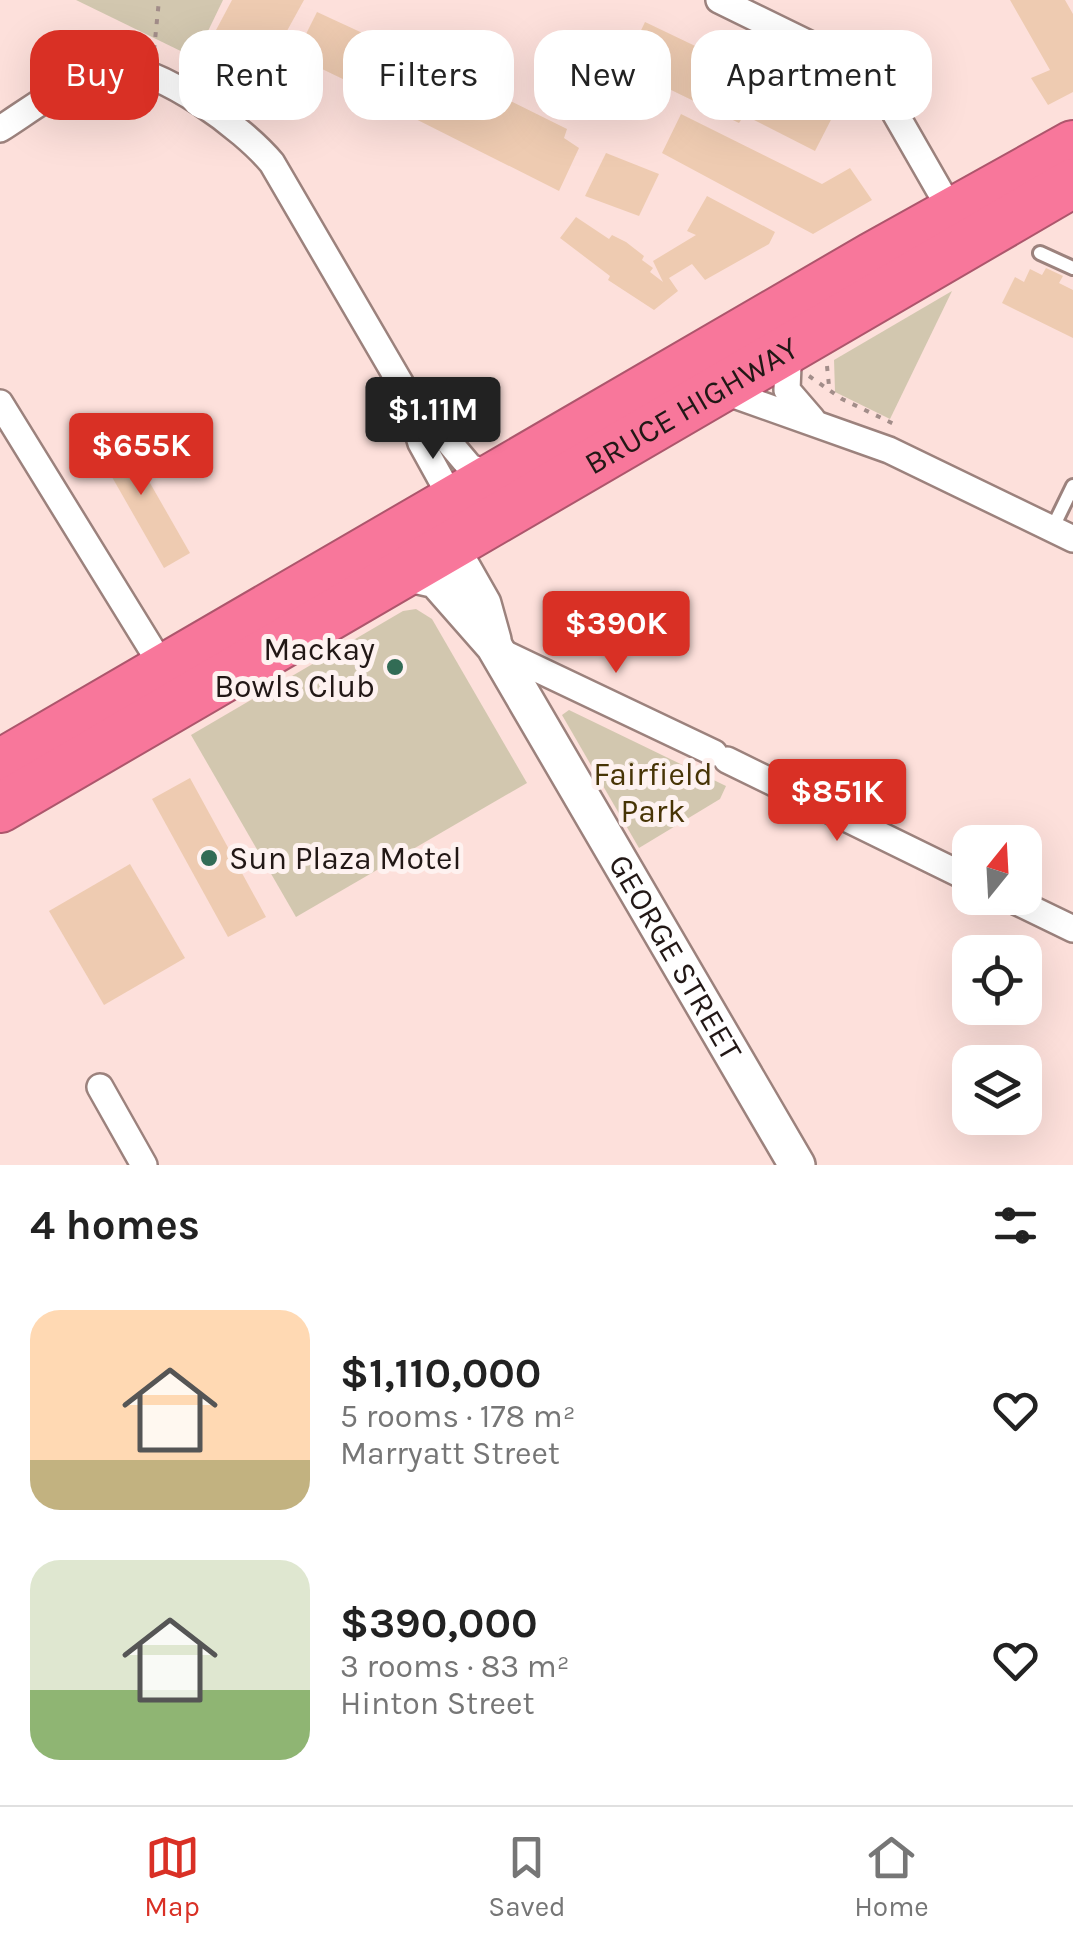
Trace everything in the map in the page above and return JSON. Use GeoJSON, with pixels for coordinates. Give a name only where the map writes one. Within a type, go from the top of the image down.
{"type":"FeatureCollection","features":[{"type":"Feature","properties":{"kind":"highway","name":"BRUCE HIGHWAY"},"geometry":{"type":"LineString","coordinates":[[0,808],[404,573],[495,476],[954,214],[1072,174]]}},
{"type":"Feature","properties":{"kind":"highway","name":"BRUCE HIGHWAY"},"geometry":{"type":"LineString","coordinates":[[452,523],[716,392],[811,352],[1072,174]]}},
{"type":"Feature","properties":{"kind":"highway"},"geometry":{"type":"LineString","coordinates":[[0,764],[174,663],[254,635],[414,543],[439,541],[452,523]]}},
{"type":"Feature","properties":{"kind":"street"},"geometry":{"type":"LineString","coordinates":[[718,0],[846,62],[878,85],[954,214]]}},
{"type":"Feature","properties":{"kind":"street"},"geometry":{"type":"LineString","coordinates":[[159,82],[222,115],[248,135],[272,162],[405,391],[452,523]]}},
{"type":"Feature","properties":{"kind":"street"},"geometry":{"type":"LineString","coordinates":[[0,129],[30,111]]}},
{"type":"Feature","properties":{"kind":"street"},"geometry":{"type":"LineString","coordinates":[[811,352],[788,365],[787,390],[812,419]]}},
{"type":"Feature","properties":{"kind":"street"},"geometry":{"type":"LineString","coordinates":[[405,391],[438,424],[470,467],[495,476]]}},
{"type":"Feature","properties":{"kind":"street"},"geometry":{"type":"LineString","coordinates":[[716,392],[779,414],[812,419],[900,455],[1063,534]]}},
{"type":"Feature","properties":{"kind":"street"},"geometry":{"type":"LineString","coordinates":[[0,403],[174,663]]}},
{"type":"Feature","properties":{"kind":"street","name":"GEORGE STREET"},"geometry":{"type":"LineString","coordinates":[[452,523],[494,648]]}},
{"type":"Feature","properties":{"kind":"street","name":"GEORGE STREET"},"geometry":{"type":"LineString","coordinates":[[404,573],[436,580],[494,648],[796,1165]]}},
{"type":"Feature","properties":{"kind":"street"},"geometry":{"type":"LineString","coordinates":[[494,648],[952,869]]}},
{"type":"Feature","properties":{"kind":"street"},"geometry":{"type":"LineString","coordinates":[[1042,914],[1073,929]]}},
{"type":"Feature","properties":{"kind":"street"},"geometry":{"type":"LineString","coordinates":[[100,1087],[144,1165]]}},
{"type":"Feature","properties":{"kind":"lane"},"geometry":{"type":"LineString","coordinates":[[1040,252],[1073,268]]}},
{"type":"Feature","properties":{"kind":"lane"},"geometry":{"type":"LineString","coordinates":[[1063,534],[1073,486]]}},
{"type":"Feature","properties":{"kind":"path"},"geometry":{"type":"LineString","coordinates":[[156,30],[159,0]]}},
{"type":"Feature","properties":{"kind":"path"},"geometry":{"type":"LineString","coordinates":[[811,352],[828,386]]}},
{"type":"Feature","properties":{"kind":"green space"},"geometry":{"type":"Polygon","coordinates":[[[76,0],[223,0],[209,30],[179,30],[179,50],[159,40],[159,30],[138,30],[76,0]]]}},
{"type":"Feature","properties":{"kind":"green space"},"geometry":{"type":"Polygon","coordinates":[[[952,291],[890,419],[835,392],[834,360],[952,291]]]}},
{"type":"Feature","properties":{"kind":"green space","name":"Mackay Bowls Club"},"geometry":{"type":"Polygon","coordinates":[[[416,609],[432,619],[527,783],[296,917],[191,735],[403,611],[416,609]]]}},
{"type":"Feature","properties":{"kind":"green space","name":"Fairfield Park"},"geometry":{"type":"Polygon","coordinates":[[[569,710],[726,786],[720,799],[639,848],[562,715],[569,710]]]}},
{"type":"Feature","properties":{"kind":"building"},"geometry":{"type":"Polygon","coordinates":[[[232,0],[304,0],[287,30],[216,30],[232,0]]]}},
{"type":"Feature","properties":{"kind":"building"},"geometry":{"type":"Polygon","coordinates":[[[1010,0],[1065,0],[1073,14],[1073,92],[1048,105],[1031,78],[1050,70],[1010,0]]]}},
{"type":"Feature","properties":{"kind":"building"},"geometry":{"type":"Polygon","coordinates":[[[317,12],[356,30],[343,30],[343,79],[323,69],[323,30],[308,30],[317,12]]]}},
{"type":"Feature","properties":{"kind":"building"},"geometry":{"type":"Polygon","coordinates":[[[645,22],[662,30],[641,30],[645,22]]]}},
{"type":"Feature","properties":{"kind":"building"},"geometry":{"type":"Polygon","coordinates":[[[671,34],[691,44],[691,100],[671,90],[671,34]]]}},
{"type":"Feature","properties":{"kind":"building"},"geometry":{"type":"Polygon","coordinates":[[[514,103],[534,113],[534,120],[549,120],[567,129],[564,138],[579,148],[559,191],[418,120],[514,120],[514,103]]]}},
{"type":"Feature","properties":{"kind":"building"},"geometry":{"type":"Polygon","coordinates":[[[681,114],[822,184],[850,168],[872,200],[813,234],[662,153],[681,114]]]}},
{"type":"Feature","properties":{"kind":"building"},"geometry":{"type":"Polygon","coordinates":[[[754,120],[831,120],[815,151],[754,120]]]}},
{"type":"Feature","properties":{"kind":"building"},"geometry":{"type":"Polygon","coordinates":[[[606,153],[659,174],[639,216],[585,196],[606,153]]]}},
{"type":"Feature","properties":{"kind":"building"},"geometry":{"type":"Polygon","coordinates":[[[707,196],[775,232],[769,244],[705,280],[692,264],[669,278],[678,291],[654,310],[608,280],[610,276],[560,238],[576,217],[609,239],[612,235],[626,242],[644,256],[642,260],[653,268],[650,272],[663,282],[653,261],[696,235],[687,231],[707,196]]]}},
{"type":"Feature","properties":{"kind":"building"},"geometry":{"type":"Polygon","coordinates":[[[1046,268],[1063,276],[1059,283],[1073,290],[1073,338],[1002,303],[1015,277],[1024,282],[1030,269],[1042,275],[1046,268]]]}},
{"type":"Feature","properties":{"kind":"building"},"geometry":{"type":"Polygon","coordinates":[[[118,427],[190,553],[164,568],[92,442],[118,427]]]}},
{"type":"Feature","properties":{"kind":"building","name":"Sun Plaza Motel"},"geometry":{"type":"Polygon","coordinates":[[[190,778],[266,917],[228,937],[152,799],[190,778]]]}},
{"type":"Feature","properties":{"kind":"building"},"geometry":{"type":"Polygon","coordinates":[[[130,864],[185,958],[104,1005],[49,911],[130,864]]]}},
{"type":"Feature","properties":{"kind":"place","name":"Mackay Bowls Club"},"geometry":{"type":"Point","coordinates":[395,667]}},
{"type":"Feature","properties":{"kind":"place","name":"Sun Plaza Motel"},"geometry":{"type":"Point","coordinates":[209,858]}}]}
